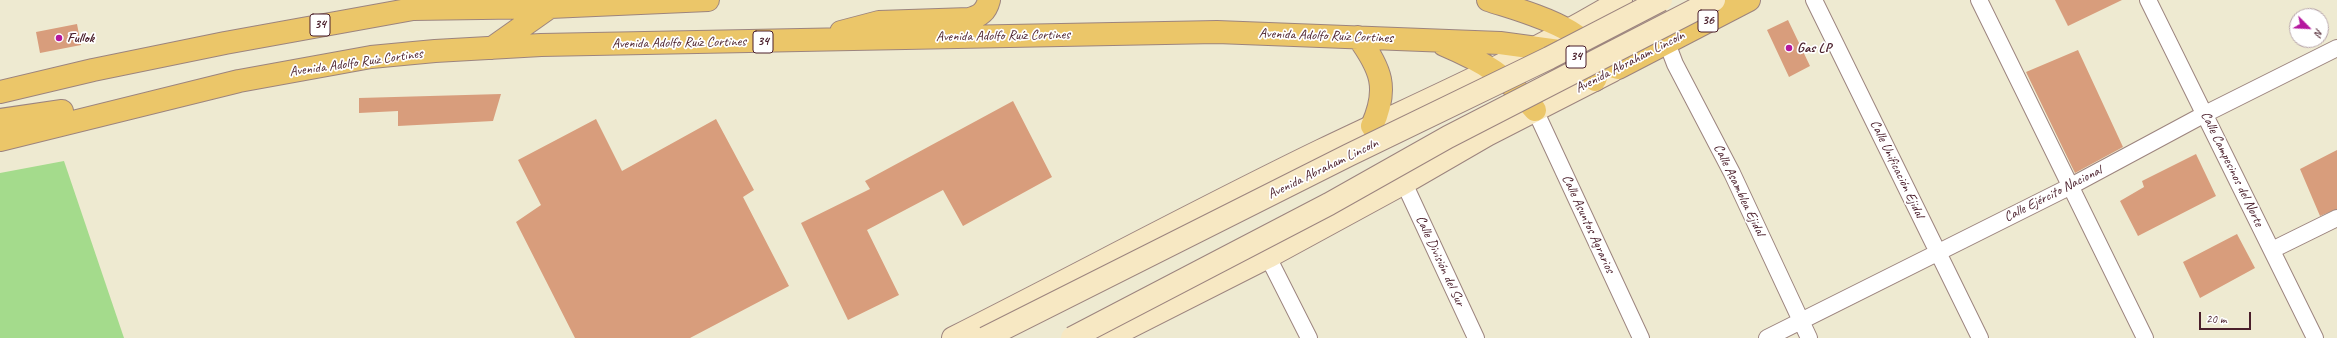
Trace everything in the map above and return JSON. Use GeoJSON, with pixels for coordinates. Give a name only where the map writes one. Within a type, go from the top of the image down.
{"type":"FeatureCollection","features":[{"type":"Feature","properties":{"kind":"main road"},"geometry":{"type":"LineString","coordinates":[[413,9],[433,0]]}},
{"type":"Feature","properties":{"kind":"main road","name":"34"},"geometry":{"type":"LineString","coordinates":[[0,92],[93,70],[287,31],[413,9],[708,0]]}},
{"type":"Feature","properties":{"kind":"main road"},"geometry":{"type":"LineString","coordinates":[[816,41],[858,27],[879,22],[969,19],[979,16],[985,11],[989,0]]}},
{"type":"Feature","properties":{"kind":"main road"},"geometry":{"type":"LineString","coordinates":[[1488,0],[1532,14],[1569,30],[1594,52],[1604,71]]}},
{"type":"Feature","properties":{"kind":"main road","name":"Avenida Abraham Lincoln"},"geometry":{"type":"LineString","coordinates":[[953,338],[1177,222],[1372,126],[1415,108],[1534,46],[1569,30],[1621,0]]}},
{"type":"Feature","properties":{"kind":"main road","name":"Avenida Abraham Lincoln"},"geometry":{"type":"LineString","coordinates":[[984,338],[1349,155],[1535,66],[1661,0]]}},
{"type":"Feature","properties":{"kind":"main road","name":"36"},"geometry":{"type":"LineString","coordinates":[[1072,338],[1329,204],[1448,136],[1714,0]]}},
{"type":"Feature","properties":{"kind":"main road","name":"Avenida Abraham Lincoln"},"geometry":{"type":"LineString","coordinates":[[1108,338],[1268,257],[1604,71],[1667,43],[1749,0]]}},
{"type":"Feature","properties":{"kind":"main road"},"geometry":{"type":"LineString","coordinates":[[492,48],[558,4]]}},
{"type":"Feature","properties":{"kind":"main road","name":"Avenida Adolfo Ruíz Cortines"},"geometry":{"type":"LineString","coordinates":[[0,140],[239,81],[371,58],[492,48],[541,45],[816,41],[1218,32],[1434,40],[1534,46]]}},
{"type":"Feature","properties":{"kind":"main road"},"geometry":{"type":"LineString","coordinates":[[1358,37],[1376,66],[1381,81],[1382,97],[1372,126]]}},
{"type":"Feature","properties":{"kind":"main road"},"geometry":{"type":"LineString","coordinates":[[1434,40],[1492,68],[1520,91],[1535,110]]}},
{"type":"Feature","properties":{"kind":"main road","name":"34"},"geometry":{"type":"LineString","coordinates":[[1534,46],[1604,71]]}},
{"type":"Feature","properties":{"kind":"main road"},"geometry":{"type":"LineString","coordinates":[[0,120],[164,93],[194,93]]}},
{"type":"Feature","properties":{"kind":"main road"},"geometry":{"type":"LineString","coordinates":[[1415,108],[1440,117],[1450,127],[1452,139],[1450,150],[1445,159]]}},
{"type":"Feature","properties":{"kind":"street","name":"Calle Unificación Ejidal"},"geometry":{"type":"LineString","coordinates":[[1814,0],[1980,338]]}},
{"type":"Feature","properties":{"kind":"street"},"geometry":{"type":"LineString","coordinates":[[1979,0],[2145,338]]}},
{"type":"Feature","properties":{"kind":"street","name":"Calle Campesinos del Norte"},"geometry":{"type":"LineString","coordinates":[[2148,0],[2315,338]]}},
{"type":"Feature","properties":{"kind":"street","name":"Calle Asamblea Ejidal"},"geometry":{"type":"LineString","coordinates":[[1667,43],[1675,64],[1732,173],[1809,338]]}},
{"type":"Feature","properties":{"kind":"street","name":"Calle Ejército Nacional"},"geometry":{"type":"LineString","coordinates":[[1767,338],[2071,186],[2205,114],[2337,48]]}},
{"type":"Feature","properties":{"kind":"street","name":"Calle Asuntos Agrarios"},"geometry":{"type":"LineString","coordinates":[[1535,110],[1641,338]]}},
{"type":"Feature","properties":{"kind":"street","name":"Calle División del Sur"},"geometry":{"type":"LineString","coordinates":[[1404,183],[1476,338]]}},
{"type":"Feature","properties":{"kind":"street"},"geometry":{"type":"LineString","coordinates":[[2272,250],[2337,218]]}},
{"type":"Feature","properties":{"kind":"street"},"geometry":{"type":"LineString","coordinates":[[1268,257],[1309,338]]}},
{"type":"Feature","properties":{"kind":"green space"},"geometry":{"type":"Polygon","coordinates":[[[64,161],[124,338],[0,338],[0,173],[64,161]]]}},
{"type":"Feature","properties":{"kind":"building"},"geometry":{"type":"Polygon","coordinates":[[[2055,0],[2122,0],[2068,26],[2055,0]]]}},
{"type":"Feature","properties":{"kind":"building","name":"Gas LP"},"geometry":{"type":"Polygon","coordinates":[[[1788,20],[1810,66],[1789,77],[1767,30],[1788,20]]]}},
{"type":"Feature","properties":{"kind":"building","name":"Fullok"},"geometry":{"type":"Polygon","coordinates":[[[77,24],[81,45],[40,53],[36,32],[77,24]]]}},
{"type":"Feature","properties":{"kind":"building"},"geometry":{"type":"Polygon","coordinates":[[[2078,50],[2123,147],[2075,173],[2026,72],[2078,50]]]}},
{"type":"Feature","properties":{"kind":"building"},"geometry":{"type":"Polygon","coordinates":[[[501,94],[493,121],[398,126],[398,111],[359,113],[359,98],[501,94]]]}},
{"type":"Feature","properties":{"kind":"building"},"geometry":{"type":"Polygon","coordinates":[[[1013,101],[1052,177],[963,226],[943,190],[867,230],[899,295],[848,320],[801,223],[870,189],[865,181],[1013,101]]]}},
{"type":"Feature","properties":{"kind":"building"},"geometry":{"type":"Polygon","coordinates":[[[596,119],[622,171],[716,119],[754,190],[743,197],[789,286],[690,338],[575,338],[516,222],[541,205],[518,160],[596,119]]]}},
{"type":"Feature","properties":{"kind":"building"},"geometry":{"type":"Polygon","coordinates":[[[2337,150],[2337,209],[2320,216],[2300,169],[2337,150]]]}},
{"type":"Feature","properties":{"kind":"building"},"geometry":{"type":"Polygon","coordinates":[[[2196,154],[2216,196],[2138,236],[2120,201],[2144,187],[2142,181],[2196,154]]]}},
{"type":"Feature","properties":{"kind":"building"},"geometry":{"type":"Polygon","coordinates":[[[2237,234],[2255,268],[2200,298],[2183,262],[2237,234]]]}},
{"type":"Feature","properties":{"kind":"place","name":"Fullok"},"geometry":{"type":"Point","coordinates":[59,38]}},
{"type":"Feature","properties":{"kind":"place","name":"Gas LP"},"geometry":{"type":"Point","coordinates":[1789,48]}}]}
